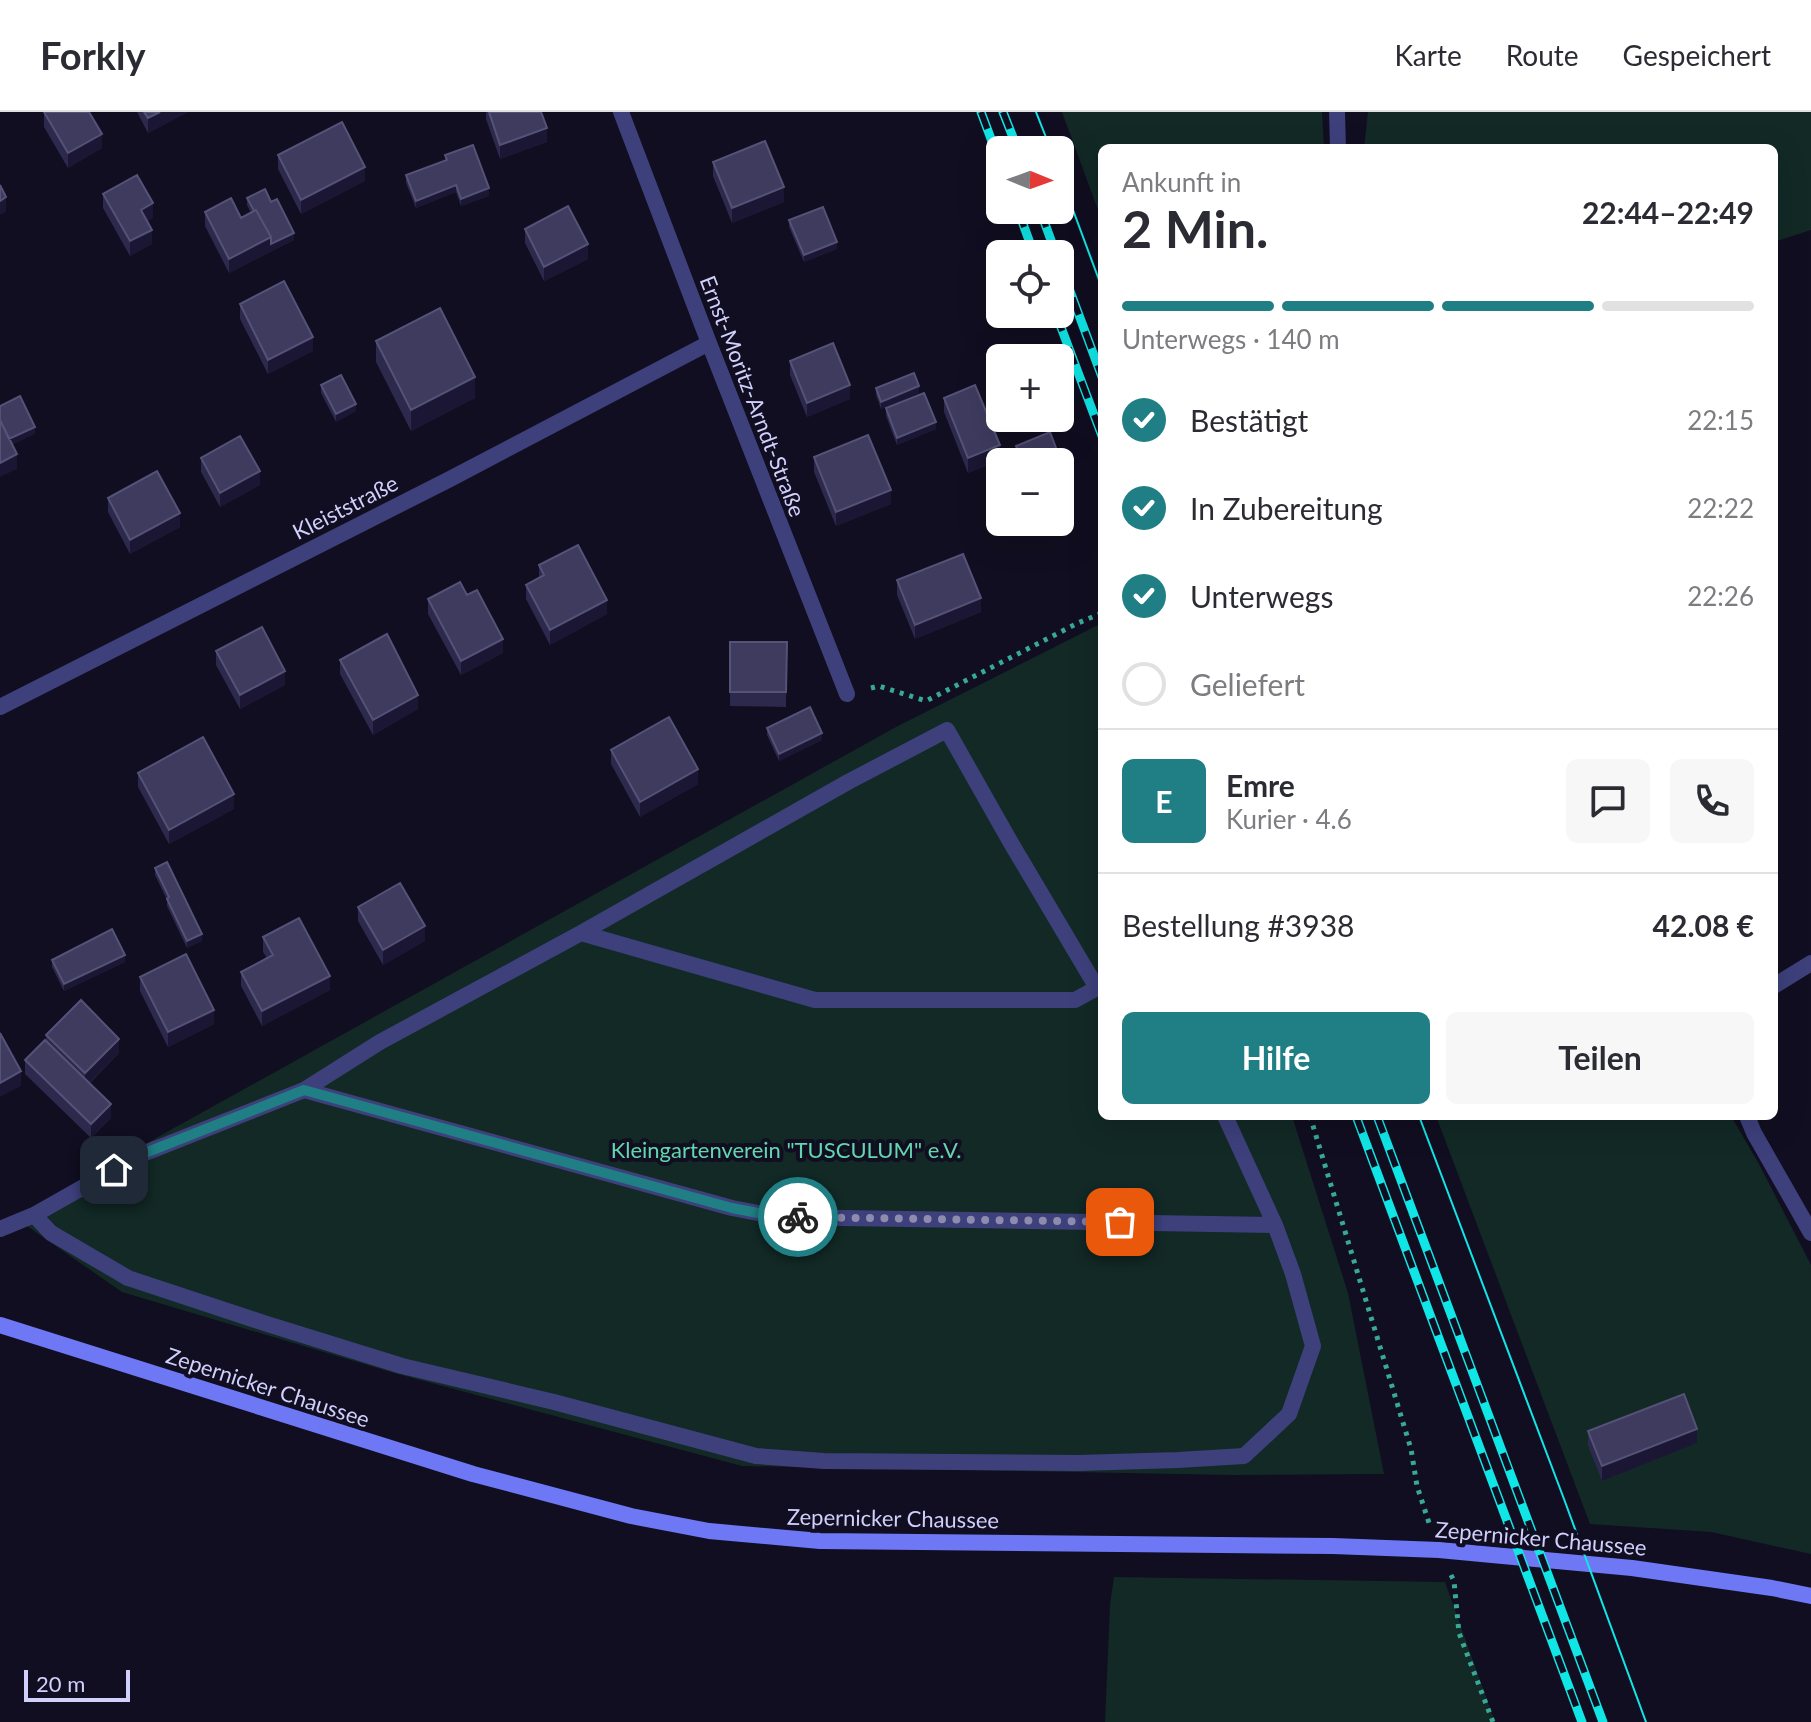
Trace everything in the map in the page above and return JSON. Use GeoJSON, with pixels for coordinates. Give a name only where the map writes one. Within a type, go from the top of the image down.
{"type":"FeatureCollection","features":[{"type":"Feature","properties":{"kind":"main road","name":"Zepernicker Chaussee"},"geometry":{"type":"LineString","coordinates":[[0,1325],[473,1474],[631,1516],[709,1531],[820,1541],[1333,1546],[1439,1550],[1632,1568],[1811,1596]]}},
{"type":"Feature","properties":{"kind":"street","name":"Ernst-Moritz-Arndt-Straße"},"geometry":{"type":"LineString","coordinates":[[621,112],[847,694]]}},
{"type":"Feature","properties":{"kind":"street"},"geometry":{"type":"LineString","coordinates":[[1337,112],[1338,144]]}},
{"type":"Feature","properties":{"kind":"street","name":"Kleiststraße"},"geometry":{"type":"LineString","coordinates":[[0,707],[450,479],[709,343]]}},
{"type":"Feature","properties":{"kind":"street"},"geometry":{"type":"LineString","coordinates":[[0,1229],[34,1215],[140,1155],[304,1090],[380,1042],[947,730],[1011,843],[1098,984]]}},
{"type":"Feature","properties":{"kind":"street"},"geometry":{"type":"LineString","coordinates":[[581,933],[815,1000],[1075,1000],[1098,988]]}},
{"type":"Feature","properties":{"kind":"street"},"geometry":{"type":"LineString","coordinates":[[1778,984],[1811,963]]}},
{"type":"Feature","properties":{"kind":"street"},"geometry":{"type":"LineString","coordinates":[[304,1090],[732,1208],[779,1217],[1275,1225]]}},
{"type":"Feature","properties":{"kind":"street"},"geometry":{"type":"LineString","coordinates":[[34,1215],[51,1233],[128,1278],[402,1366],[554,1402],[756,1456],[839,1461],[1079,1463],[1244,1456],[1289,1414],[1313,1346],[1293,1274],[1275,1225],[1227,1120]]}},
{"type":"Feature","properties":{"kind":"street"},"geometry":{"type":"LineString","coordinates":[[1749,1120],[1811,1233]]}},
{"type":"Feature","properties":{"kind":"path"},"geometry":{"type":"LineString","coordinates":[[847,694],[879,686],[926,701],[1098,615]]}},
{"type":"Feature","properties":{"kind":"path"},"geometry":{"type":"LineString","coordinates":[[1311,1120],[1411,1449],[1424,1513],[1454,1581],[1459,1633],[1493,1722]]}},
{"type":"Feature","properties":{"kind":"green space"},"geometry":{"type":"Polygon","coordinates":[[[1062,112],[1322,112],[1324,144],[1098,144],[1098,210],[1074,145],[1074,136],[1071,136],[1062,112]]]}},
{"type":"Feature","properties":{"kind":"green space"},"geometry":{"type":"Polygon","coordinates":[[[1368,112],[1811,112],[1811,230],[1778,241],[1778,144],[1364,144],[1368,112]]]}},
{"type":"Feature","properties":{"kind":"green space","name":"Kleingartenverein \"TUSCULUM\" e.V."},"geometry":{"type":"Polygon","coordinates":[[[1098,625],[1098,1120],[1293,1120],[1348,1293],[1384,1474],[1233,1475],[742,1466],[394,1373],[122,1292],[14,1217],[896,727],[1098,625]]]}},
{"type":"Feature","properties":{"kind":"green space"},"geometry":{"type":"Polygon","coordinates":[[[1438,1120],[1733,1120],[1811,1265],[1811,1554],[1711,1532],[1590,1524],[1438,1120]]]}},
{"type":"Feature","properties":{"kind":"green space"},"geometry":{"type":"Polygon","coordinates":[[[1114,1577],[1445,1582],[1495,1722],[1105,1722],[1114,1577]]]}},
{"type":"Feature","properties":{"kind":"building"},"geometry":{"type":"Polygon","coordinates":[[[44,112],[89,112],[102,134],[68,153],[44,112]]]}},
{"type":"Feature","properties":{"kind":"building"},"geometry":{"type":"Polygon","coordinates":[[[144,112],[160,112],[148,118],[144,112]]]}},
{"type":"Feature","properties":{"kind":"building"},"geometry":{"type":"Polygon","coordinates":[[[489,112],[541,112],[547,128],[500,145],[489,112]]]}},
{"type":"Feature","properties":{"kind":"building"},"geometry":{"type":"Polygon","coordinates":[[[342,122],[365,167],[301,200],[278,155],[342,122]]]}},
{"type":"Feature","properties":{"kind":"building"},"geometry":{"type":"Polygon","coordinates":[[[765,141],[784,187],[732,208],[713,162],[765,141]]]}},
{"type":"Feature","properties":{"kind":"building"},"geometry":{"type":"Polygon","coordinates":[[[473,145],[489,188],[461,199],[456,185],[416,201],[406,175],[447,160],[445,155],[473,145]]]}},
{"type":"Feature","properties":{"kind":"building"},"geometry":{"type":"Polygon","coordinates":[[[137,175],[153,203],[141,210],[152,230],[130,241],[103,194],[137,175]]]}},
{"type":"Feature","properties":{"kind":"building"},"geometry":{"type":"Polygon","coordinates":[[[0,185],[6,197],[0,201],[0,185]]]}},
{"type":"Feature","properties":{"kind":"building"},"geometry":{"type":"Polygon","coordinates":[[[265,189],[271,202],[277,199],[294,233],[271,244],[271,237],[247,198],[265,189]]]}},
{"type":"Feature","properties":{"kind":"building"},"geometry":{"type":"Polygon","coordinates":[[[231,198],[241,218],[256,210],[271,237],[229,259],[205,212],[231,198]]]}},
{"type":"Feature","properties":{"kind":"building"},"geometry":{"type":"Polygon","coordinates":[[[568,206],[588,244],[544,267],[525,229],[568,206]]]}},
{"type":"Feature","properties":{"kind":"building"},"geometry":{"type":"Polygon","coordinates":[[[823,207],[837,242],[804,255],[789,220],[823,207]]]}},
{"type":"Feature","properties":{"kind":"building"},"geometry":{"type":"Polygon","coordinates":[[[284,281],[313,337],[268,360],[240,304],[284,281]]]}},
{"type":"Feature","properties":{"kind":"building"},"geometry":{"type":"Polygon","coordinates":[[[440,308],[475,377],[411,410],[376,341],[440,308]]]}},
{"type":"Feature","properties":{"kind":"building"},"geometry":{"type":"Polygon","coordinates":[[[833,343],[850,385],[807,403],[790,361],[833,343]]]}},
{"type":"Feature","properties":{"kind":"building"},"geometry":{"type":"Polygon","coordinates":[[[914,373],[919,386],[881,402],[876,388],[914,373]]]}},
{"type":"Feature","properties":{"kind":"building"},"geometry":{"type":"Polygon","coordinates":[[[341,375],[356,404],[336,414],[321,385],[341,375]]]}},
{"type":"Feature","properties":{"kind":"building"},"geometry":{"type":"Polygon","coordinates":[[[975,385],[986,411],[986,432],[995,432],[1000,445],[986,448],[968,458],[944,398],[975,385]]]}},
{"type":"Feature","properties":{"kind":"building"},"geometry":{"type":"Polygon","coordinates":[[[924,393],[936,422],[897,438],[886,408],[924,393]]]}},
{"type":"Feature","properties":{"kind":"building"},"geometry":{"type":"Polygon","coordinates":[[[20,396],[35,427],[9,439],[0,420],[0,406],[20,396]]]}},
{"type":"Feature","properties":{"kind":"building"},"geometry":{"type":"Polygon","coordinates":[[[0,420],[17,454],[0,463],[0,420]]]}},
{"type":"Feature","properties":{"kind":"building"},"geometry":{"type":"Polygon","coordinates":[[[1050,432],[1056,448],[1017,448],[1050,432]]]}},
{"type":"Feature","properties":{"kind":"building"},"geometry":{"type":"Polygon","coordinates":[[[868,435],[891,490],[836,512],[814,457],[868,435]]]}},
{"type":"Feature","properties":{"kind":"building"},"geometry":{"type":"Polygon","coordinates":[[[240,436],[260,471],[220,493],[201,458],[240,436]]]}},
{"type":"Feature","properties":{"kind":"building"},"geometry":{"type":"Polygon","coordinates":[[[157,471],[180,513],[130,540],[108,498],[157,471]]]}},
{"type":"Feature","properties":{"kind":"building"},"geometry":{"type":"Polygon","coordinates":[[[578,545],[607,600],[550,630],[526,585],[544,575],[539,565],[578,545]]]}},
{"type":"Feature","properties":{"kind":"building"},"geometry":{"type":"Polygon","coordinates":[[[963,554],[981,598],[915,625],[897,580],[963,554]]]}},
{"type":"Feature","properties":{"kind":"building"},"geometry":{"type":"Polygon","coordinates":[[[460,582],[467,595],[477,590],[503,639],[461,661],[428,599],[460,582]]]}},
{"type":"Feature","properties":{"kind":"building"},"geometry":{"type":"Polygon","coordinates":[[[262,627],[285,671],[240,695],[216,651],[262,627]]]}},
{"type":"Feature","properties":{"kind":"building"},"geometry":{"type":"Polygon","coordinates":[[[387,634],[418,695],[373,720],[340,660],[387,634]]]}},
{"type":"Feature","properties":{"kind":"building"},"geometry":{"type":"Polygon","coordinates":[[[730,642],[787,642],[786,692],[730,692],[730,642]]]}},
{"type":"Feature","properties":{"kind":"building"},"geometry":{"type":"Polygon","coordinates":[[[810,707],[822,733],[779,754],[767,728],[810,707]]]}},
{"type":"Feature","properties":{"kind":"building"},"geometry":{"type":"Polygon","coordinates":[[[669,717],[698,769],[640,802],[611,750],[669,717]]]}},
{"type":"Feature","properties":{"kind":"building"},"geometry":{"type":"Polygon","coordinates":[[[203,737],[234,794],[169,830],[138,773],[203,737]]]}},
{"type":"Feature","properties":{"kind":"building"},"geometry":{"type":"Polygon","coordinates":[[[167,862],[202,934],[187,941],[155,868],[167,862]]]}},
{"type":"Feature","properties":{"kind":"building"},"geometry":{"type":"Polygon","coordinates":[[[400,883],[425,926],[383,950],[358,907],[400,883]]]}},
{"type":"Feature","properties":{"kind":"building"},"geometry":{"type":"Polygon","coordinates":[[[299,918],[330,976],[262,1011],[241,972],[273,955],[263,937],[299,918]]]}},
{"type":"Feature","properties":{"kind":"building"},"geometry":{"type":"Polygon","coordinates":[[[112,929],[125,955],[64,984],[52,960],[112,929]]]}},
{"type":"Feature","properties":{"kind":"building"},"geometry":{"type":"Polygon","coordinates":[[[186,954],[214,1010],[168,1032],[140,977],[186,954]]]}},
{"type":"Feature","properties":{"kind":"building"},"geometry":{"type":"Polygon","coordinates":[[[81,1000],[119,1039],[85,1073],[46,1035],[81,1000]]]}},
{"type":"Feature","properties":{"kind":"building"},"geometry":{"type":"Polygon","coordinates":[[[0,1033],[21,1071],[0,1083],[0,1033]]]}},
{"type":"Feature","properties":{"kind":"building"},"geometry":{"type":"Polygon","coordinates":[[[45,1040],[111,1104],[91,1124],[25,1060],[45,1040]]]}},
{"type":"Feature","properties":{"kind":"building"},"geometry":{"type":"Polygon","coordinates":[[[1684,1394],[1697,1429],[1602,1466],[1588,1431],[1684,1394]]]}},
{"type":"Feature","properties":{"kind":"tram line"},"geometry":{"type":"LineString","coordinates":[[1036,112],[1045,136]]}},
{"type":"Feature","properties":{"kind":"tram line"},"geometry":{"type":"LineString","coordinates":[[1074,213],[1098,277]]}},
{"type":"Feature","properties":{"kind":"tram line"},"geometry":{"type":"LineString","coordinates":[[1421,1120],[1646,1722]]}},
{"type":"Feature","properties":{"kind":"railway"},"geometry":{"type":"LineString","coordinates":[[981,112],[990,136]]}},
{"type":"Feature","properties":{"kind":"railway"},"geometry":{"type":"LineString","coordinates":[[1003,112],[1012,136]]}},
{"type":"Feature","properties":{"kind":"railway"},"geometry":{"type":"LineString","coordinates":[[1023,224],[1029,240]]}},
{"type":"Feature","properties":{"kind":"railway"},"geometry":{"type":"LineString","coordinates":[[1045,224],[1051,240]]}},
{"type":"Feature","properties":{"kind":"railway"},"geometry":{"type":"LineString","coordinates":[[1074,302],[1098,366]]}},
{"type":"Feature","properties":{"kind":"railway"},"geometry":{"type":"LineString","coordinates":[[1061,328],[1098,425]]}},
{"type":"Feature","properties":{"kind":"railway"},"geometry":{"type":"LineString","coordinates":[[1357,1120],[1582,1722]]}},
{"type":"Feature","properties":{"kind":"railway"},"geometry":{"type":"LineString","coordinates":[[1378,1120],[1603,1722]]}},
{"type":"Feature","properties":{"kind":"way so far"},"geometry":{"type":"LineString","coordinates":[[798,1217],[1120,1222]]}},
{"type":"Feature","properties":{"kind":"route"},"geometry":{"type":"LineString","coordinates":[[114,1170],[140,1155],[304,1090],[732,1208],[779,1217],[798,1217]]}}]}
